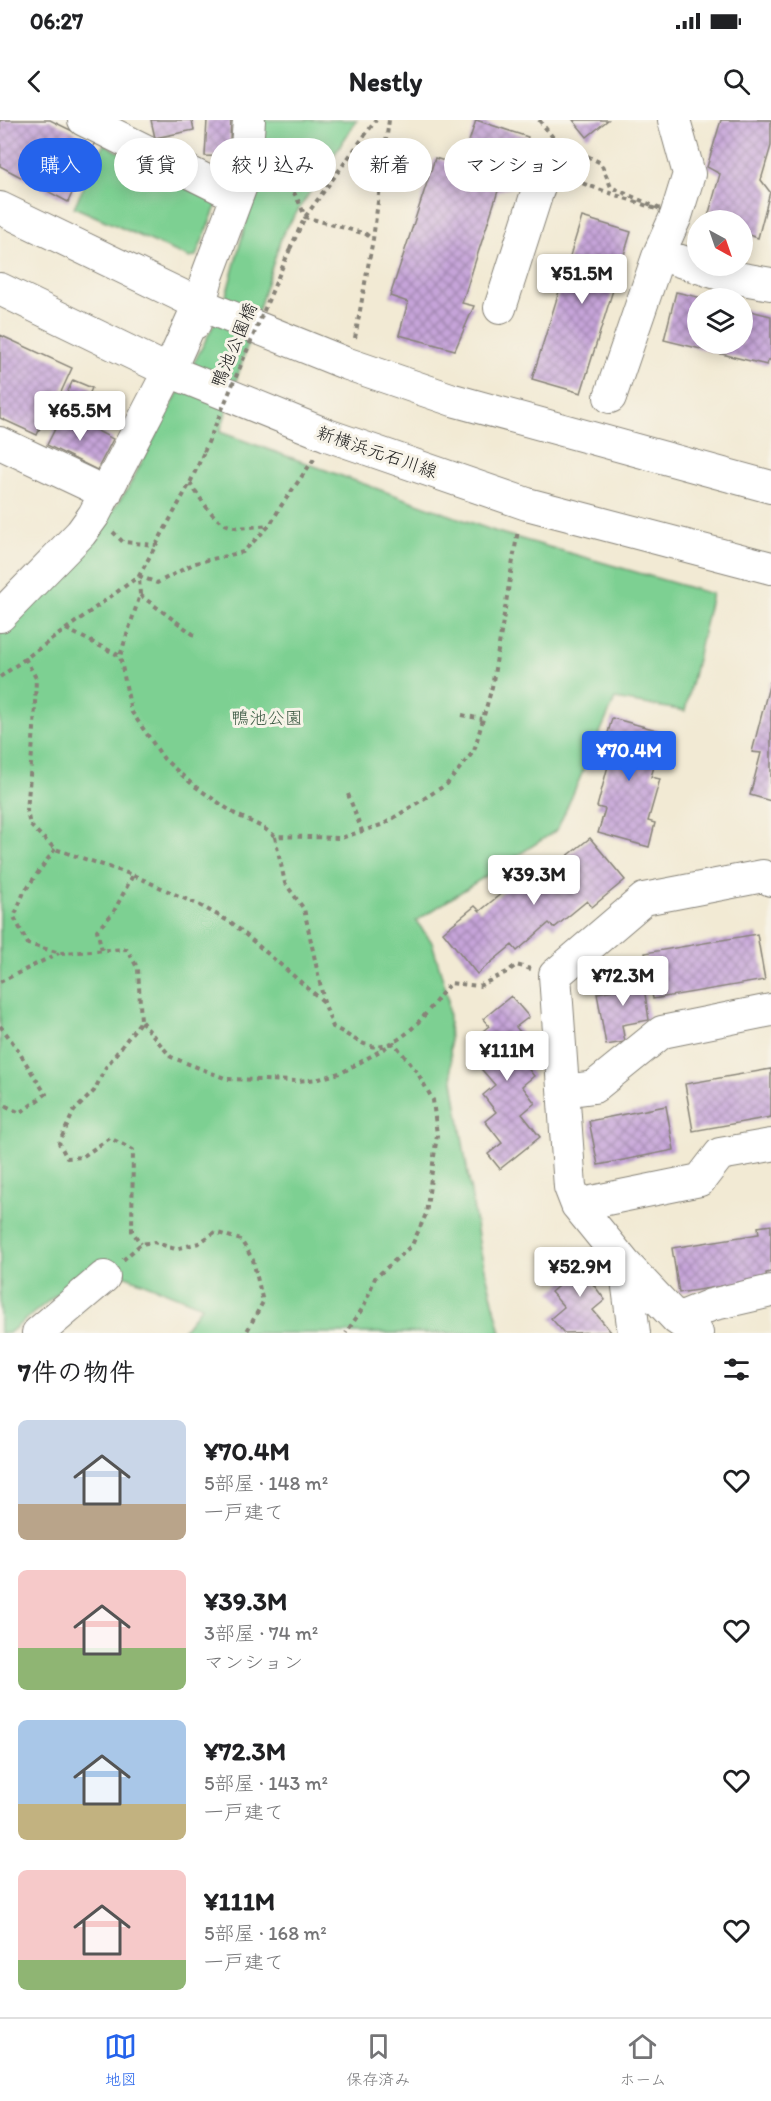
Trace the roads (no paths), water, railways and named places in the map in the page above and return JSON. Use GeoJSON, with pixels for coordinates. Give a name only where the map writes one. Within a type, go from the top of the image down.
{"type":"FeatureCollection","features":[{"type":"Feature","properties":{"kind":"street"},"geometry":{"type":"LineString","coordinates":[[84,120],[237,196]]}},
{"type":"Feature","properties":{"kind":"street"},"geometry":{"type":"LineString","coordinates":[[206,387],[202,374],[192,370],[189,364],[199,304],[245,176],[249,120]]}},
{"type":"Feature","properties":{"kind":"street"},"geometry":{"type":"LineString","coordinates":[[610,398],[689,174],[674,120]]}},
{"type":"Feature","properties":{"kind":"street"},"geometry":{"type":"LineString","coordinates":[[500,308],[537,192]]}},
{"type":"Feature","properties":{"kind":"street"},"geometry":{"type":"LineString","coordinates":[[0,208],[199,304],[345,363],[453,400],[771,487]]}},
{"type":"Feature","properties":{"kind":"street"},"geometry":{"type":"LineString","coordinates":[[659,254],[726,276],[771,284]]}},
{"type":"Feature","properties":{"kind":"street"},"geometry":{"type":"LineString","coordinates":[[152,281],[156,294],[176,304],[180,313],[169,371]]}},
{"type":"Feature","properties":{"kind":"street","name":"新横浜元石川線"},"geometry":{"type":"LineString","coordinates":[[0,289],[169,371],[327,435],[527,504],[771,568]]}},
{"type":"Feature","properties":{"kind":"street"},"geometry":{"type":"LineString","coordinates":[[1,612],[81,533],[100,504],[169,371],[199,304]]}},
{"type":"Feature","properties":{"kind":"street"},"geometry":{"type":"LineString","coordinates":[[0,442],[100,504]]}},
{"type":"Feature","properties":{"kind":"street"},"geometry":{"type":"LineString","coordinates":[[771,880],[764,876],[644,899],[555,975],[570,1187],[577,1205],[625,1264],[687,1326],[711,1305],[771,1291]]}},
{"type":"Feature","properties":{"kind":"street"},"geometry":{"type":"LineString","coordinates":[[564,1091],[594,1087],[662,1032],[771,1010]]}},
{"type":"Feature","properties":{"kind":"street"},"geometry":{"type":"LineString","coordinates":[[577,1205],[700,1180],[720,1154],[771,1145]]}},
{"type":"Feature","properties":{"kind":"street"},"geometry":{"type":"LineString","coordinates":[[625,1264],[634,1333]]}},
{"type":"Feature","properties":{"kind":"street"},"geometry":{"type":"LineString","coordinates":[[38,1333],[104,1277]]}},
{"type":"Feature","properties":{"kind":"park label","name":"鴨池公園"},"geometry":{"type":"Point","coordinates":[267,718]}}]}
